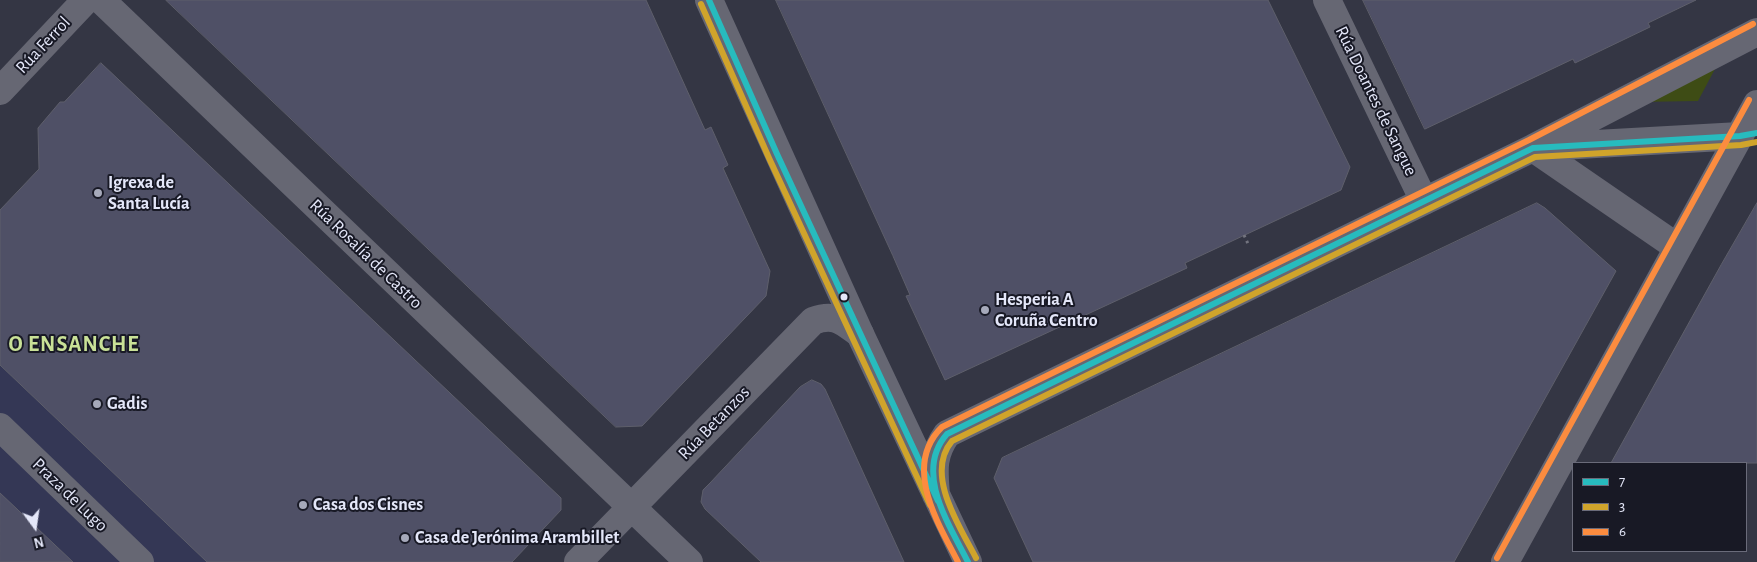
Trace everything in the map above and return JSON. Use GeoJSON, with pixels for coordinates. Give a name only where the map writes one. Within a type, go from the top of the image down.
{"type":"FeatureCollection","features":[{"type":"Feature","properties":{"kind":"street","name":"Rúa Ferrol"},"geometry":{"type":"LineString","coordinates":[[0,91],[86,0]]}},
{"type":"Feature","properties":{"kind":"street","name":"Rúa Rosalía de Castro"},"geometry":{"type":"LineString","coordinates":[[101,0],[689,562]]}},
{"type":"Feature","properties":{"kind":"street"},"geometry":{"type":"LineString","coordinates":[[709,0],[860,334],[968,562]]}},
{"type":"Feature","properties":{"kind":"street","name":"Rúa Doantes de Sangue"},"geometry":{"type":"LineString","coordinates":[[1328,0],[1424,201]]}},
{"type":"Feature","properties":{"kind":"street"},"geometry":{"type":"LineString","coordinates":[[936,495],[933,466],[938,446],[947,434],[1533,148],[1757,32]]}},
{"type":"Feature","properties":{"kind":"street"},"geometry":{"type":"LineString","coordinates":[[1505,562],[1677,248],[1748,135],[1757,104]]}},
{"type":"Feature","properties":{"kind":"street"},"geometry":{"type":"LineString","coordinates":[[1533,148],[1748,135]]}},
{"type":"Feature","properties":{"kind":"street"},"geometry":{"type":"LineString","coordinates":[[1533,148],[1677,248]]}},
{"type":"Feature","properties":{"kind":"street","name":"Rúa Betanzos"},"geometry":{"type":"LineString","coordinates":[[578,562],[813,321],[825,316],[834,318],[860,334]]}},
{"type":"Feature","properties":{"kind":"street","name":"Praza de Lugo"},"geometry":{"type":"LineString","coordinates":[[0,427],[140,562]]}},
{"type":"Feature","properties":{"kind":"path"},"geometry":{"type":"LineString","coordinates":[[1244,235],[1249,246]]}},
{"type":"Feature","properties":{"kind":"shaded area"},"geometry":{"type":"Polygon","coordinates":[[[0,365],[57,419],[208,562],[0,562],[0,365]]]}},
{"type":"Feature","properties":{"kind":"green space"},"geometry":{"type":"Polygon","coordinates":[[[1716,67],[1698,101],[1637,102],[1716,67]]]}},
{"type":"Feature","properties":{"kind":"building"},"geometry":{"type":"Polygon","coordinates":[[[166,0],[646,0],[705,130],[711,127],[728,165],[723,168],[770,271],[766,296],[642,426],[616,427],[166,0]]]}},
{"type":"Feature","properties":{"kind":"building"},"geometry":{"type":"Polygon","coordinates":[[[776,0],[1268,0],[1350,167],[1341,190],[1185,263],[1187,268],[945,380],[906,296],[910,295],[893,256],[776,0]]]}},
{"type":"Feature","properties":{"kind":"building"},"geometry":{"type":"Polygon","coordinates":[[[1363,0],[1696,0],[1648,23],[1650,27],[1575,63],[1573,59],[1425,129],[1363,0]]]}},
{"type":"Feature","properties":{"kind":"building"},"geometry":{"type":"Polygon","coordinates":[[[101,63],[561,498],[561,510],[512,562],[207,562],[0,365],[0,210],[39,169],[38,128],[60,102],[64,102],[101,63]]]}},
{"type":"Feature","properties":{"kind":"building"},"geometry":{"type":"Polygon","coordinates":[[[1537,203],[1616,271],[1454,562],[1033,562],[994,478],[1002,458],[1537,203]]]}},
{"type":"Feature","properties":{"kind":"building"},"geometry":{"type":"Polygon","coordinates":[[[1757,203],[1757,463],[1612,462],[1757,203]]]}},
{"type":"Feature","properties":{"kind":"building"},"geometry":{"type":"Polygon","coordinates":[[[812,380],[821,384],[825,389],[904,562],[761,562],[705,509],[701,502],[703,490],[800,387],[812,380]]]}},
{"type":"Feature","properties":{"kind":"building"},"geometry":{"type":"Polygon","coordinates":[[[0,493],[73,562],[0,562],[0,493]]]}},
{"type":"Feature","properties":{"kind":"transit line","name":"7"},"geometry":{"type":"LineString","coordinates":[[709,0],[777,154],[938,501]]}},
{"type":"Feature","properties":{"kind":"transit line","name":"3"},"geometry":{"type":"LineString","coordinates":[[701,4],[769,158],[930,505]]}},
{"type":"Feature","properties":{"kind":"transit line","name":"6"},"geometry":{"type":"LineString","coordinates":[[958,562],[941,530],[924,477],[925,459],[930,442],[942,427],[1529,140],[1753,24]]}},
{"type":"Feature","properties":{"kind":"transit line","name":"6"},"geometry":{"type":"LineString","coordinates":[[1497,558],[1749,100]]}},
{"type":"Feature","properties":{"kind":"transit line","name":"7"},"geometry":{"type":"LineString","coordinates":[[968,562],[944,516],[934,482],[933,465],[937,449],[947,434],[1533,148],[1740,136],[1757,133]]}},
{"type":"Feature","properties":{"kind":"transit line","name":"3"},"geometry":{"type":"LineString","coordinates":[[976,558],[954,516],[943,484],[944,454],[952,441],[1535,157],[1741,145],[1757,142]]}},
{"type":"Feature","properties":{"kind":"place","name":"Igrexa de Santa Lucía"},"geometry":{"type":"Point","coordinates":[98,193]}},
{"type":"Feature","properties":{"kind":"place","name":"Hesperia A Coruña Centro"},"geometry":{"type":"Point","coordinates":[985,310]}},
{"type":"Feature","properties":{"kind":"place","name":"Gadis"},"geometry":{"type":"Point","coordinates":[97,404]}},
{"type":"Feature","properties":{"kind":"place","name":"Casa dos Cisnes"},"geometry":{"type":"Point","coordinates":[303,505]}},
{"type":"Feature","properties":{"kind":"place","name":"Casa de Jerónima Arambillet"},"geometry":{"type":"Point","coordinates":[405,538]}},
{"type":"Feature","properties":{"kind":"district","name":"O ENSANCHE"},"geometry":{"type":"Point","coordinates":[74,344]}}]}
